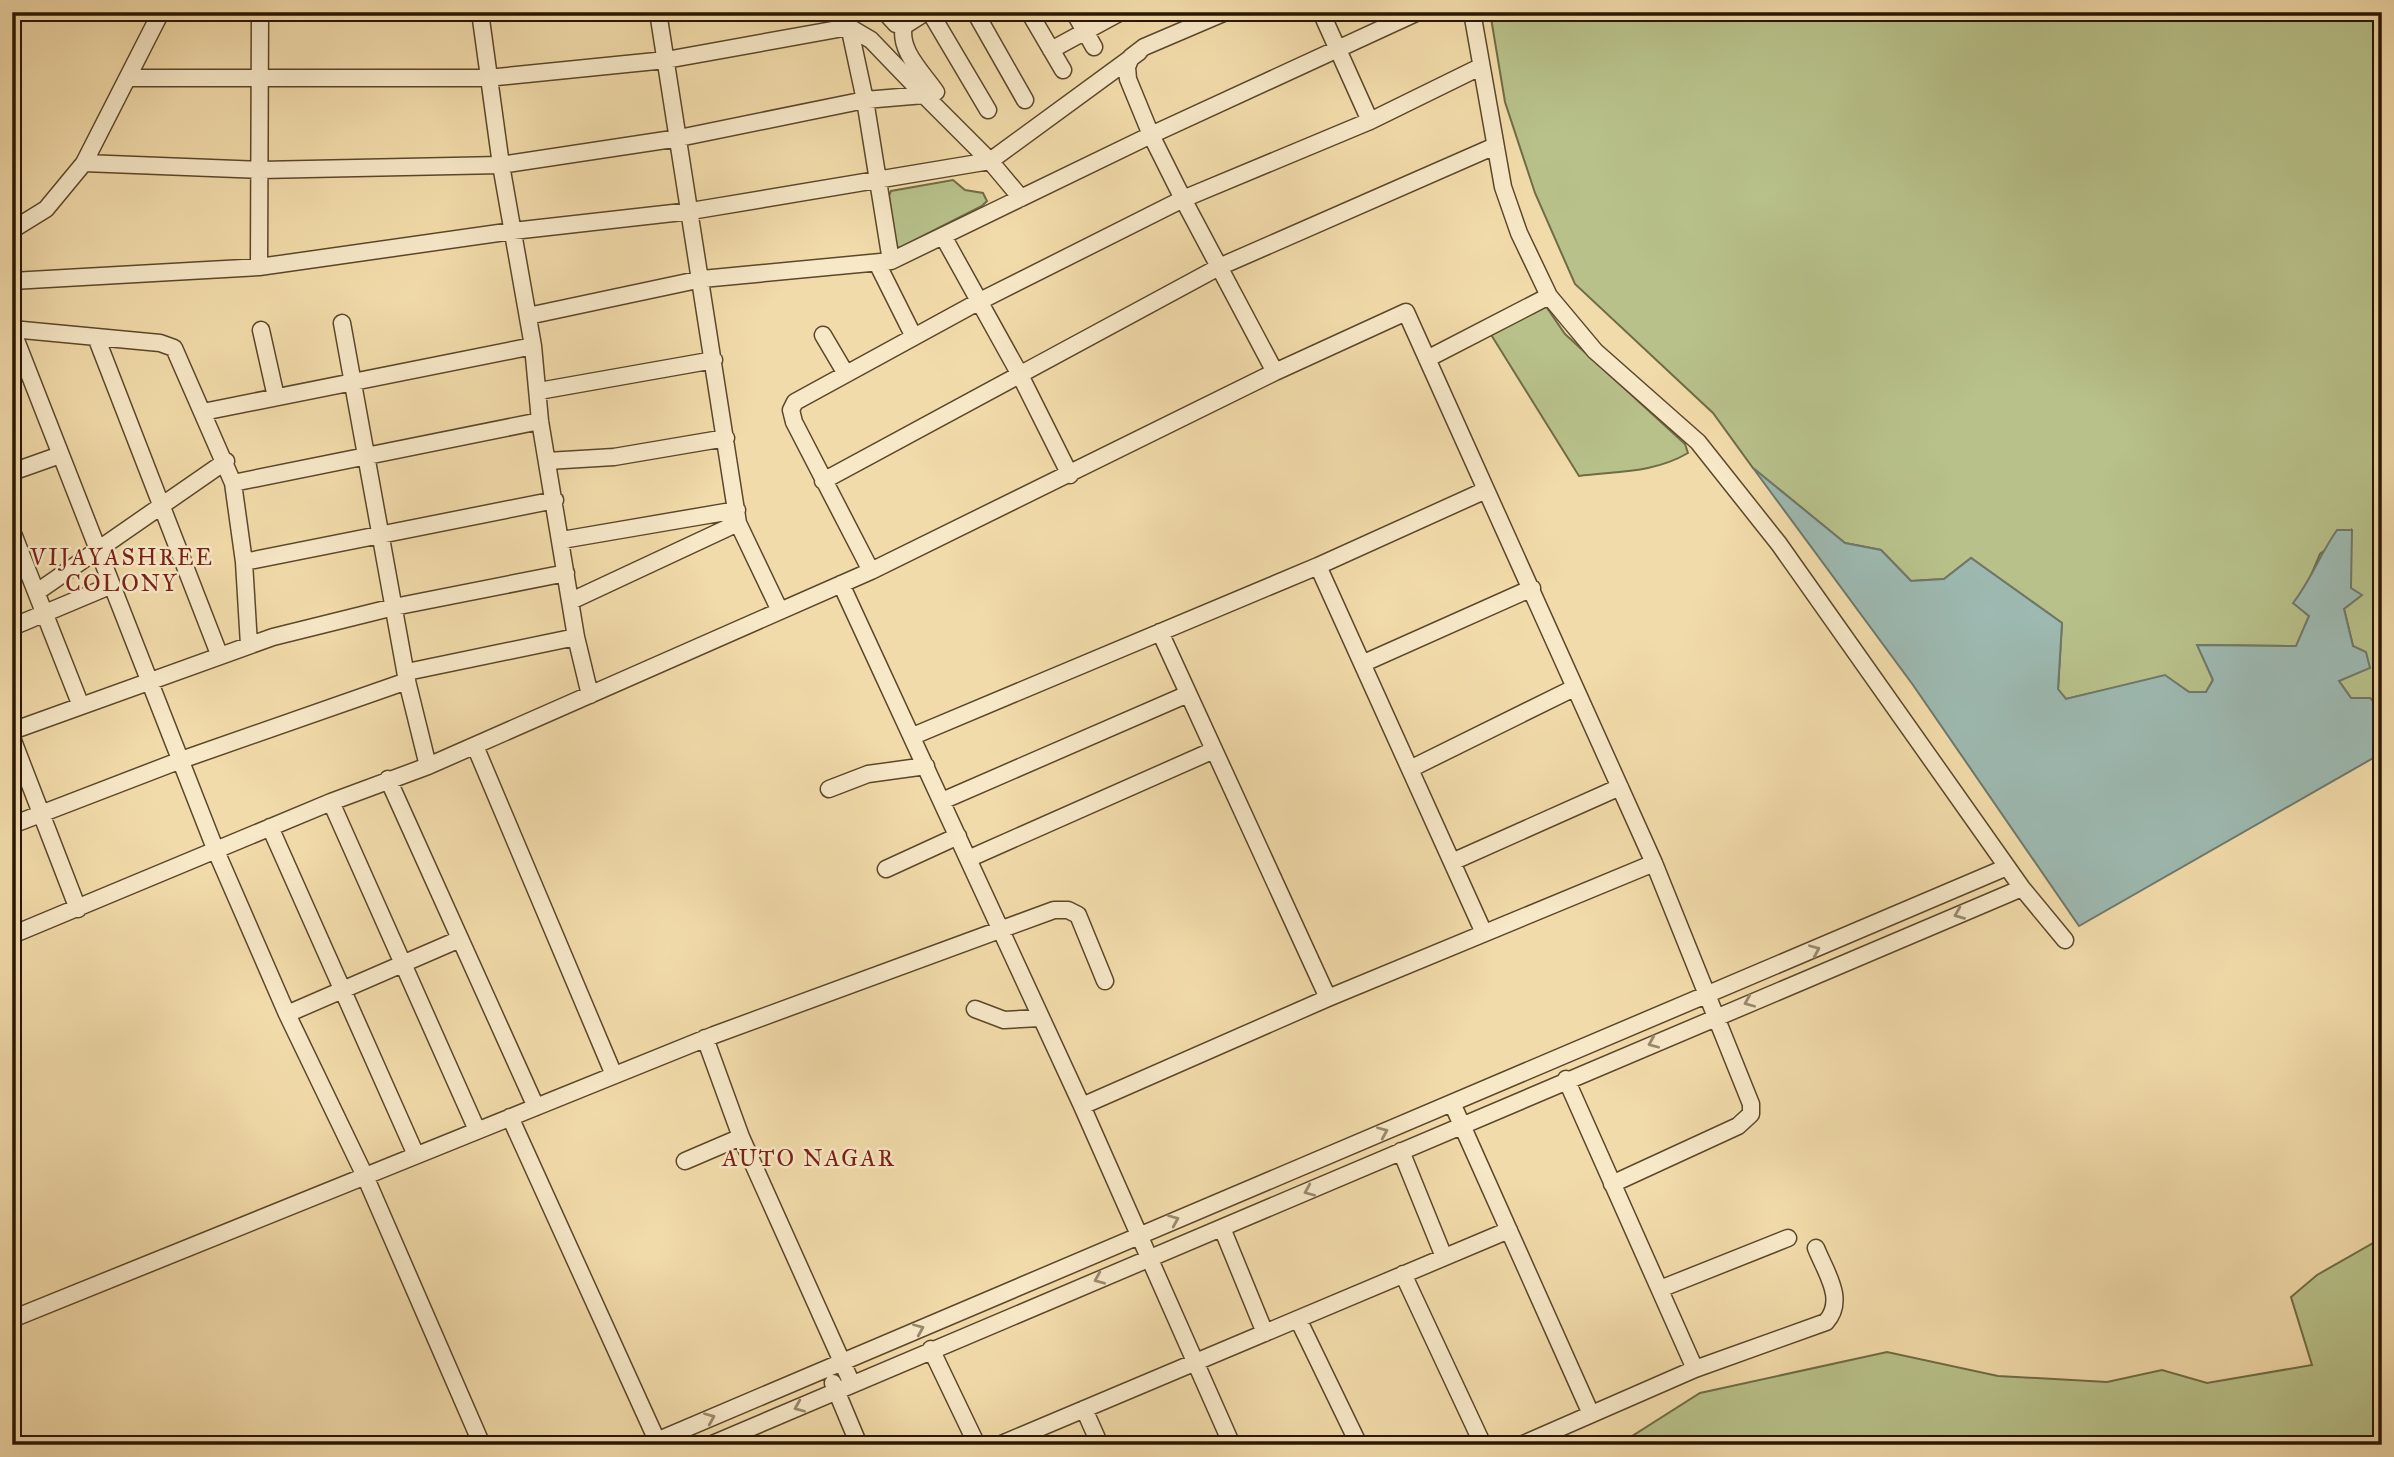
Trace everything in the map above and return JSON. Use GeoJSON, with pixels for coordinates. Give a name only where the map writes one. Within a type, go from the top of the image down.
{"type":"FeatureCollection","features":[{"type":"Feature","properties":{"kind":"street"},"geometry":{"type":"LineString","coordinates":[[12,230],[46,209],[84,163],[161,12]]}},
{"type":"Feature","properties":{"kind":"street"},"geometry":{"type":"LineString","coordinates":[[259,267],[260,12]]}},
{"type":"Feature","properties":{"kind":"street"},"geometry":{"type":"LineString","coordinates":[[480,12],[487,78],[533,346],[540,421],[562,540],[576,637],[590,695]]}},
{"type":"Feature","properties":{"kind":"street"},"geometry":{"type":"LineString","coordinates":[[658,12],[702,279],[737,516],[780,611]]}},
{"type":"Feature","properties":{"kind":"street"},"geometry":{"type":"LineString","coordinates":[[884,12],[896,24],[928,12],[988,110]]}},
{"type":"Feature","properties":{"kind":"street"},"geometry":{"type":"LineString","coordinates":[[975,12],[1026,100]]}},
{"type":"Feature","properties":{"kind":"street"},"geometry":{"type":"LineString","coordinates":[[1029,12],[1063,70]]}},
{"type":"Feature","properties":{"kind":"street"},"geometry":{"type":"LineString","coordinates":[[1074,12],[1094,47]]}},
{"type":"Feature","properties":{"kind":"street"},"geometry":{"type":"LineString","coordinates":[[1226,12],[1131,57],[1127,67],[1128,79],[1151,135],[1183,199],[1275,372]]}},
{"type":"Feature","properties":{"kind":"street"},"geometry":{"type":"LineString","coordinates":[[1321,12],[1370,121]]}},
{"type":"Feature","properties":{"kind":"street"},"geometry":{"type":"LineString","coordinates":[[528,316],[702,279],[884,262],[1418,12]]}},
{"type":"Feature","properties":{"kind":"street"},"geometry":{"type":"LineString","coordinates":[[1472,12],[1479,67],[1503,187],[1519,233],[1549,296],[1595,351],[1698,442],[1779,544],[2022,888],[2065,940]]}},
{"type":"Feature","properties":{"kind":"street"},"geometry":{"type":"LineString","coordinates":[[1051,50],[1085,31],[1119,17]]}},
{"type":"Feature","properties":{"kind":"street"},"geometry":{"type":"LineString","coordinates":[[128,78],[487,78],[666,60],[848,20]]}},
{"type":"Feature","properties":{"kind":"street"},"geometry":{"type":"LineString","coordinates":[[848,20],[930,93],[1021,198]]}},
{"type":"Feature","properties":{"kind":"street"},"geometry":{"type":"LineString","coordinates":[[848,20],[865,100],[878,182],[884,262],[914,337]]}},
{"type":"Feature","properties":{"kind":"street"},"geometry":{"type":"LineString","coordinates":[[904,20],[903,41],[930,93]]}},
{"type":"Feature","properties":{"kind":"street"},"geometry":{"type":"LineString","coordinates":[[12,281],[259,267],[513,231],[691,211],[878,182],[989,161],[1139,52]]}},
{"type":"Feature","properties":{"kind":"street"},"geometry":{"type":"LineString","coordinates":[[871,571],[823,481],[790,410],[804,397],[978,302],[1183,199],[1370,121],[1479,67]]}},
{"type":"Feature","properties":{"kind":"street"},"geometry":{"type":"LineString","coordinates":[[84,163],[260,170],[501,165],[679,138],[865,100],[930,93]]}},
{"type":"Feature","properties":{"kind":"street"},"geometry":{"type":"LineString","coordinates":[[823,481],[1219,267],[1495,146]]}},
{"type":"Feature","properties":{"kind":"street"},"geometry":{"type":"LineString","coordinates":[[943,236],[1019,373],[1070,475]]}},
{"type":"Feature","properties":{"kind":"street"},"geometry":{"type":"LineString","coordinates":[[1427,359],[1549,296]]}},
{"type":"Feature","properties":{"kind":"street"},"geometry":{"type":"LineString","coordinates":[[12,935],[331,802],[428,766],[871,571],[1275,372],[1406,312],[1654,863],[1751,1104],[1751,1114],[1738,1126],[1612,1184]]}},
{"type":"Feature","properties":{"kind":"street"},"geometry":{"type":"LineString","coordinates":[[342,323],[407,677],[428,766]]}},
{"type":"Feature","properties":{"kind":"street"},"geometry":{"type":"LineString","coordinates":[[249,645],[244,562],[233,483],[226,461],[174,348],[160,343],[12,329],[216,851],[287,1013],[365,1176],[482,1445]]}},
{"type":"Feature","properties":{"kind":"street"},"geometry":{"type":"LineString","coordinates":[[261,330],[276,397]]}},
{"type":"Feature","properties":{"kind":"street"},"geometry":{"type":"LineString","coordinates":[[823,335],[846,374]]}},
{"type":"Feature","properties":{"kind":"street"},"geometry":{"type":"LineString","coordinates":[[96,337],[219,654]]}},
{"type":"Feature","properties":{"kind":"street"},"geometry":{"type":"LineString","coordinates":[[203,412],[533,346]]}},
{"type":"Feature","properties":{"kind":"street"},"geometry":{"type":"LineString","coordinates":[[539,391],[714,360]]}},
{"type":"Feature","properties":{"kind":"street"},"geometry":{"type":"LineString","coordinates":[[233,483],[540,421]]}},
{"type":"Feature","properties":{"kind":"street"},"geometry":{"type":"LineString","coordinates":[[547,461],[614,457],[726,438]]}},
{"type":"Feature","properties":{"kind":"street"},"geometry":{"type":"LineString","coordinates":[[12,472],[60,454]]}},
{"type":"Feature","properties":{"kind":"street"},"geometry":{"type":"LineString","coordinates":[[37,592],[226,461]]}},
{"type":"Feature","properties":{"kind":"street"},"geometry":{"type":"LineString","coordinates":[[913,736],[1318,566],[1486,490]]}},
{"type":"Feature","properties":{"kind":"street"},"geometry":{"type":"LineString","coordinates":[[244,562],[555,500]]}},
{"type":"Feature","properties":{"kind":"street"},"geometry":{"type":"LineString","coordinates":[[562,540],[737,516]]}},
{"type":"Feature","properties":{"kind":"street"},"geometry":{"type":"LineString","coordinates":[[571,601],[737,516]]}},
{"type":"Feature","properties":{"kind":"street"},"geometry":{"type":"LineString","coordinates":[[12,531],[81,706]]}},
{"type":"Feature","properties":{"kind":"street"},"geometry":{"type":"LineString","coordinates":[[1318,566],[1485,933]]}},
{"type":"Feature","properties":{"kind":"street"},"geometry":{"type":"LineString","coordinates":[[12,731],[249,645],[394,607],[566,573]]}},
{"type":"Feature","properties":{"kind":"street"},"geometry":{"type":"LineString","coordinates":[[841,584],[1082,1107],[1232,1445]]}},
{"type":"Feature","properties":{"kind":"street"},"geometry":{"type":"LineString","coordinates":[[12,627],[111,585]]}},
{"type":"Feature","properties":{"kind":"street"},"geometry":{"type":"LineString","coordinates":[[1364,663],[1532,588]]}},
{"type":"Feature","properties":{"kind":"street"},"geometry":{"type":"LineString","coordinates":[[1160,632],[1328,998]]}},
{"type":"Feature","properties":{"kind":"street"},"geometry":{"type":"LineString","coordinates":[[12,825],[407,677],[576,637]]}},
{"type":"Feature","properties":{"kind":"street"},"geometry":{"type":"LineString","coordinates":[[1410,769],[1574,688]]}},
{"type":"Feature","properties":{"kind":"street"},"geometry":{"type":"LineString","coordinates":[[942,801],[1188,694]]}},
{"type":"Feature","properties":{"kind":"street"},"geometry":{"type":"LineString","coordinates":[[12,738],[78,909]]}},
{"type":"Feature","properties":{"kind":"street"},"geometry":{"type":"LineString","coordinates":[[475,746],[614,1075]]}},
{"type":"Feature","properties":{"kind":"street"},"geometry":{"type":"LineString","coordinates":[[968,859],[1214,750]]}},
{"type":"Feature","properties":{"kind":"street"},"geometry":{"type":"LineString","coordinates":[[829,789],[868,774],[926,766]]}},
{"type":"Feature","properties":{"kind":"street"},"geometry":{"type":"LineString","coordinates":[[388,779],[536,1107]]}},
{"type":"Feature","properties":{"kind":"street"},"geometry":{"type":"LineString","coordinates":[[1452,862],[1620,787]]}},
{"type":"Feature","properties":{"kind":"street"},"geometry":{"type":"LineString","coordinates":[[331,802],[477,1130]]}},
{"type":"Feature","properties":{"kind":"street"},"geometry":{"type":"LineString","coordinates":[[270,827],[416,1155]]}},
{"type":"Feature","properties":{"kind":"street"},"geometry":{"type":"LineString","coordinates":[[886,869],[958,836]]}},
{"type":"Feature","properties":{"kind":"street"},"geometry":{"type":"LineString","coordinates":[[1082,1107],[1328,998],[1654,863]]}},
{"type":"Feature","properties":{"kind":"street"},"geometry":{"type":"LineString","coordinates":[[510,1117],[654,1443],[2007,867]]}},
{"type":"Feature","properties":{"kind":"street"},"geometry":{"type":"LineString","coordinates":[[710,1445],[931,1349],[1464,1126],[1566,1079],[2022,888]]}},
{"type":"Feature","properties":{"kind":"street"},"geometry":{"type":"LineString","coordinates":[[12,1319],[705,1038],[1054,910],[1068,910],[1078,915],[1105,981]]}},
{"type":"Feature","properties":{"kind":"street"},"geometry":{"type":"LineString","coordinates":[[287,1013],[460,939]]}},
{"type":"Feature","properties":{"kind":"street"},"geometry":{"type":"LineString","coordinates":[[975,1009],[1004,1020],[1040,1018]]}},
{"type":"Feature","properties":{"kind":"street"},"geometry":{"type":"LineString","coordinates":[[705,1038],[741,1137],[852,1384]]}},
{"type":"Feature","properties":{"kind":"street"},"geometry":{"type":"LineString","coordinates":[[1566,1079],[1695,1369]]}},
{"type":"Feature","properties":{"kind":"street"},"geometry":{"type":"LineString","coordinates":[[1452,1103],[1591,1414]]}},
{"type":"Feature","properties":{"kind":"street"},"geometry":{"type":"LineString","coordinates":[[685,1161],[741,1137]]}},
{"type":"Feature","properties":{"kind":"street"},"geometry":{"type":"LineString","coordinates":[[1401,1151],[1444,1257]]}},
{"type":"Feature","properties":{"kind":"street"},"geometry":{"type":"LineString","coordinates":[[1222,1228],[1265,1332]]}},
{"type":"Feature","properties":{"kind":"street"},"geometry":{"type":"LineString","coordinates":[[999,1445],[1509,1230]]}},
{"type":"Feature","properties":{"kind":"street"},"geometry":{"type":"LineString","coordinates":[[1660,1289],[1788,1238]]}},
{"type":"Feature","properties":{"kind":"street"},"geometry":{"type":"LineString","coordinates":[[1521,1445],[1695,1369],[1826,1322],[1835,1312],[1837,1299],[1816,1248]]}},
{"type":"Feature","properties":{"kind":"street"},"geometry":{"type":"LineString","coordinates":[[1404,1274],[1483,1445]]}},
{"type":"Feature","properties":{"kind":"street"},"geometry":{"type":"LineString","coordinates":[[1298,1318],[1359,1445]]}},
{"type":"Feature","properties":{"kind":"street"},"geometry":{"type":"LineString","coordinates":[[931,1349],[977,1445]]}},
{"type":"Feature","properties":{"kind":"street"},"geometry":{"type":"LineString","coordinates":[[826,1368],[859,1445]]}},
{"type":"Feature","properties":{"kind":"street"},"geometry":{"type":"LineString","coordinates":[[1084,1409],[1100,1445]]}},
{"type":"Feature","properties":{"kind":"green space"},"geometry":{"type":"Polygon","coordinates":[[[1490,12],[2382,12],[2382,709],[2370,698],[2351,698],[2339,681],[2353,646],[2344,609],[2351,588],[2351,530],[2320,554],[2306,587],[2294,603],[2309,616],[2297,646],[2198,645],[2213,680],[2206,692],[2189,692],[2165,676],[2066,699],[2058,690],[2062,623],[1971,558],[1944,579],[1911,581],[1881,550],[1845,543],[1753,468],[1713,413],[1575,284],[1535,193],[1505,102],[1490,12]]]}},
{"type":"Feature","properties":{"kind":"green space"},"geometry":{"type":"Polygon","coordinates":[[[953,180],[965,190],[983,193],[987,201],[899,248],[895,244],[889,196],[891,191],[953,180]]]}},
{"type":"Feature","properties":{"kind":"green space"},"geometry":{"type":"Polygon","coordinates":[[[1545,305],[1565,334],[1685,444],[1688,453],[1649,468],[1579,476],[1490,333],[1545,305]]]}},
{"type":"Feature","properties":{"kind":"green space"},"geometry":{"type":"Polygon","coordinates":[[[2382,1238],[2382,1445],[1962,1445],[1918,1441],[1919,1445],[1618,1445],[1700,1393],[1887,1352],[1998,1376],[2107,1382],[2162,1370],[2207,1383],[2312,1365],[2291,1297],[2317,1275],[2382,1238]]]}},
{"type":"Feature","properties":{"kind":"water"},"geometry":{"type":"Polygon","coordinates":[[[1753,468],[1845,543],[1881,550],[1911,581],[1944,579],[1971,558],[2062,623],[2058,689],[2066,699],[2165,675],[2189,692],[2206,692],[2213,680],[2197,645],[2296,646],[2309,616],[2293,603],[2337,530],[2352,530],[2351,588],[2362,595],[2344,609],[2353,646],[2366,652],[2370,668],[2339,681],[2351,698],[2370,698],[2382,709],[2382,753],[2079,926],[1913,685],[1753,468]]]}},
{"type":"Feature","properties":{"kind":"district","name":"VIJAYASHREE COLONY"},"geometry":{"type":"Point","coordinates":[122,570]}},
{"type":"Feature","properties":{"kind":"district","name":"AUTO NAGAR"},"geometry":{"type":"Point","coordinates":[809,1158]}}]}
